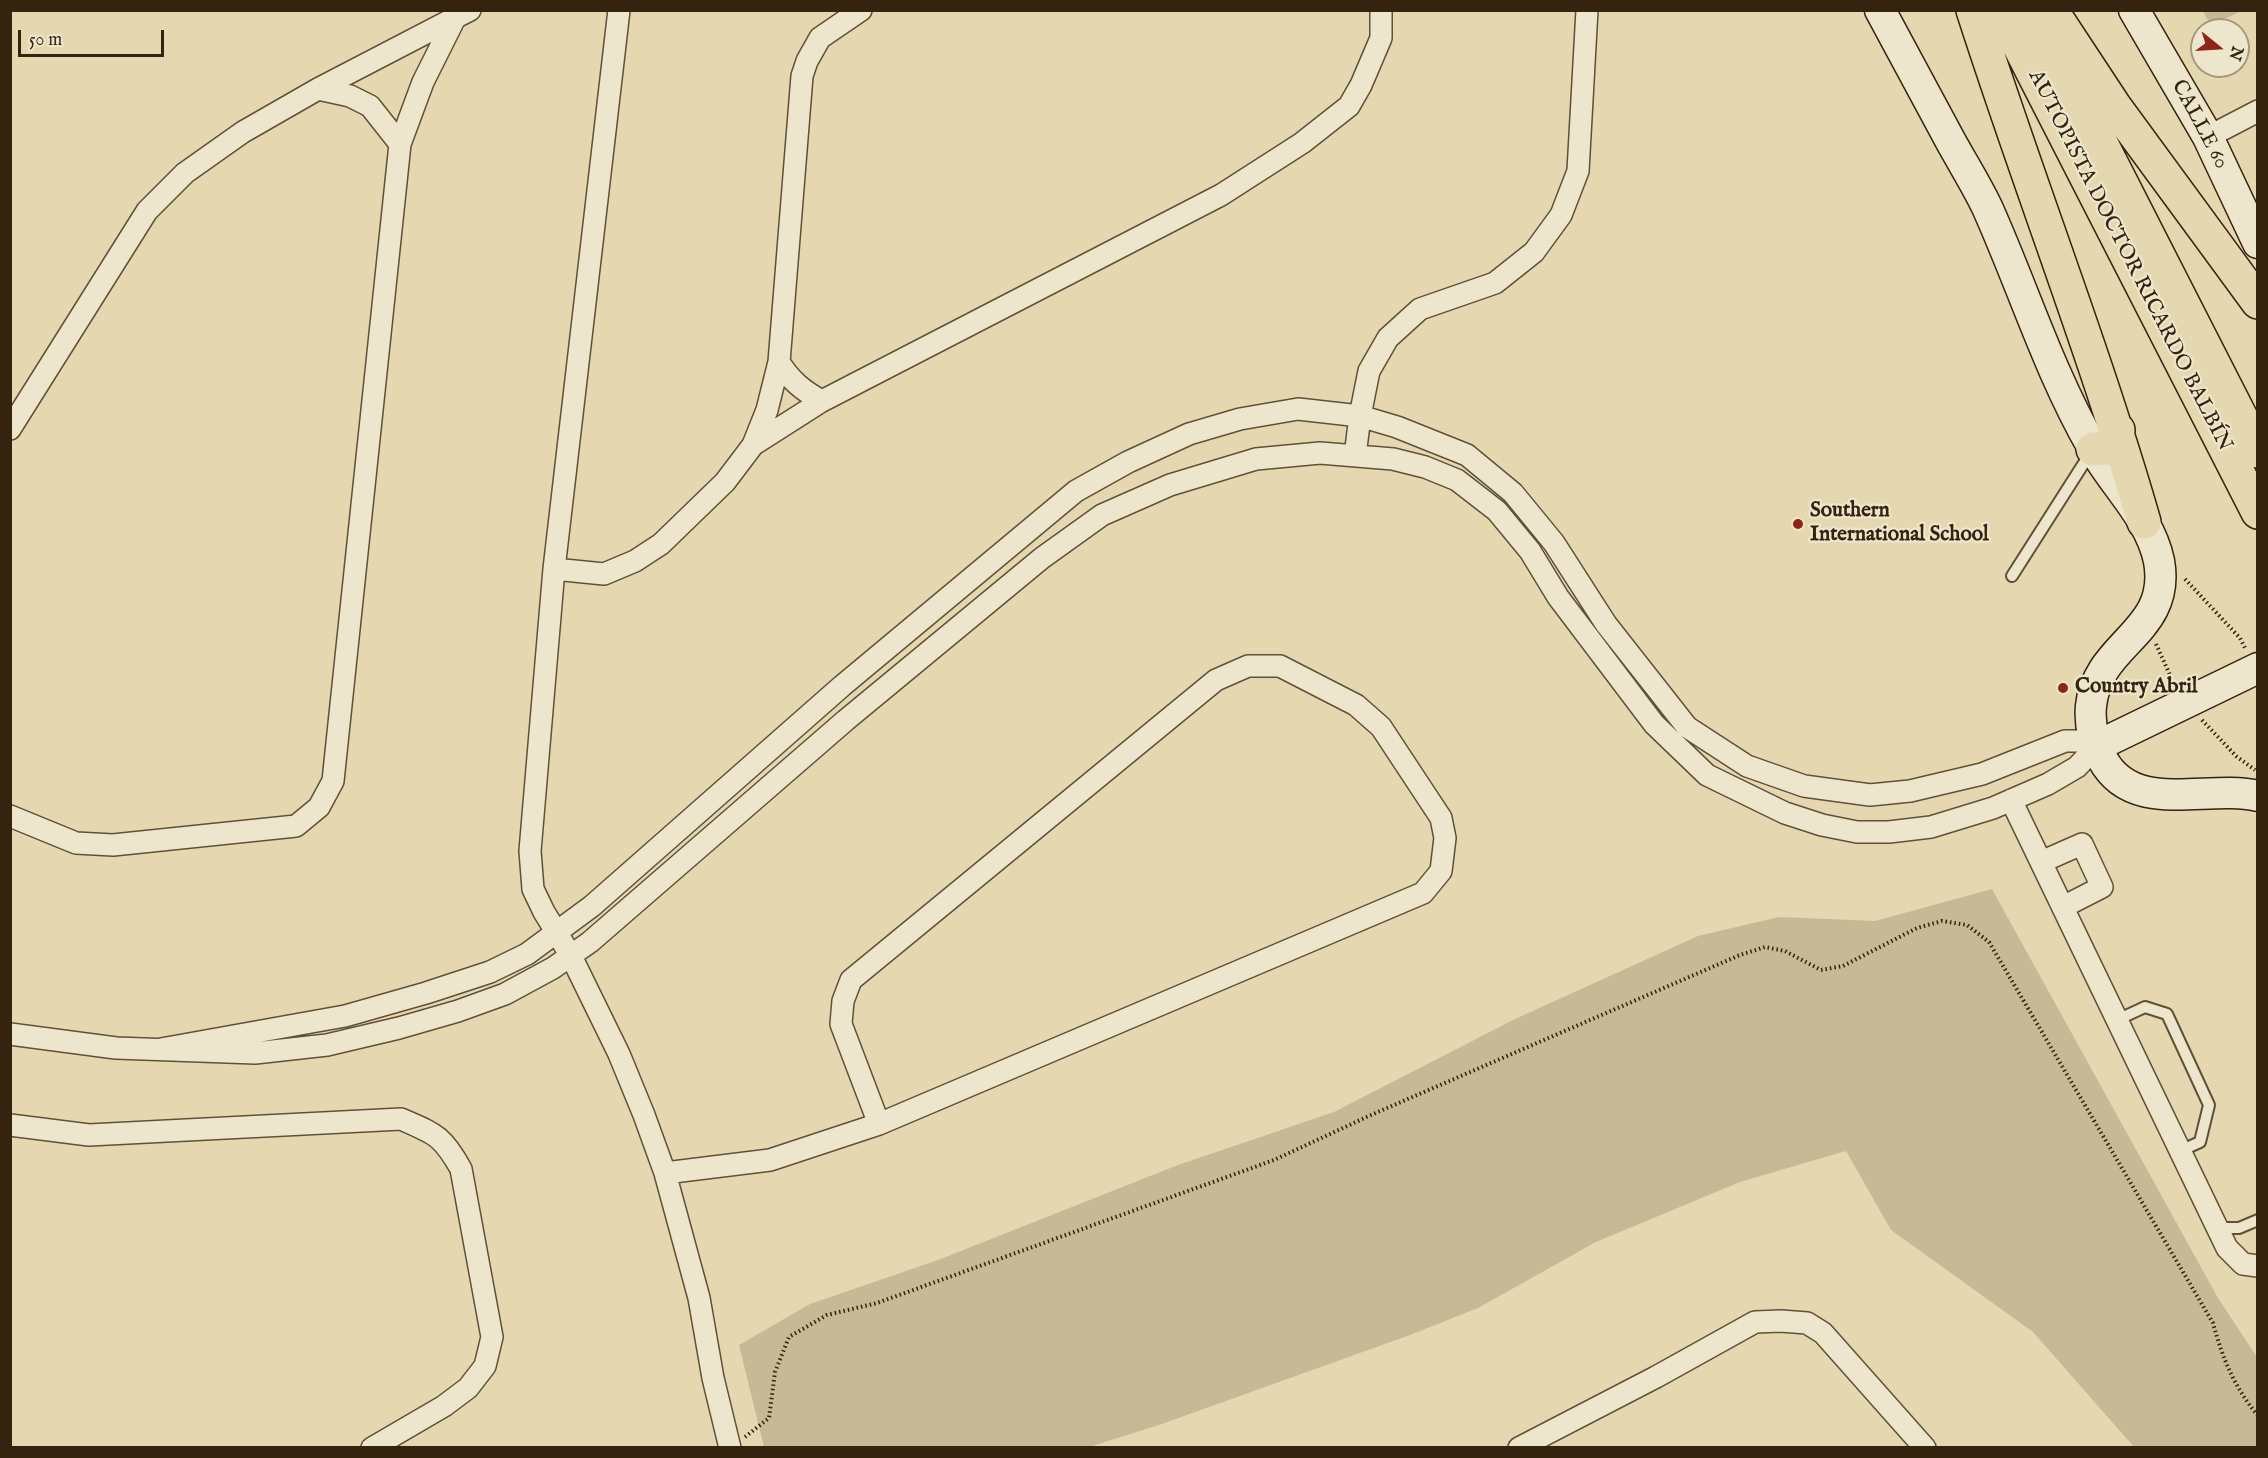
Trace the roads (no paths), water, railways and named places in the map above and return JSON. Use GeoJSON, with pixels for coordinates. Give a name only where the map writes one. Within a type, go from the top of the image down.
{"type":"FeatureCollection","features":[{"type":"Feature","properties":{"kind":"highway"},"geometry":{"type":"LineString","coordinates":[[1973,10],[2105,440],[2150,535]]}},
{"type":"Feature","properties":{"kind":"highway","name":"AUTOPISTA DOCTOR RICARDO BALBÍN"},"geometry":{"type":"LineString","coordinates":[[2001,10],[2258,512]]}},
{"type":"Feature","properties":{"kind":"highway","name":"AUTOPISTA DOCTOR RICARDO BALBÍN"},"geometry":{"type":"LineString","coordinates":[[2033,10],[2258,451]]}},
{"type":"Feature","properties":{"kind":"highway"},"geometry":{"type":"LineString","coordinates":[[2052,10],[2115,107],[2252,283]]}},
{"type":"Feature","properties":{"kind":"street"},"geometry":{"type":"LineString","coordinates":[[619,10],[554,569],[530,851],[533,889],[571,956],[619,1054],[665,1173],[699,1298],[712,1378],[729,1446]]}},
{"type":"Feature","properties":{"kind":"street"},"geometry":{"type":"LineString","coordinates":[[554,569],[604,574],[635,561],[661,544],[725,482],[753,445],[767,410],[779,362],[802,76],[807,61],[820,38],[861,10]]}},
{"type":"Feature","properties":{"kind":"street"},"geometry":{"type":"LineString","coordinates":[[753,445],[822,401],[1221,195],[1302,142],[1349,106],[1362,85],[1381,38],[1381,10]]}},
{"type":"Feature","properties":{"kind":"street"},"geometry":{"type":"LineString","coordinates":[[1355,456],[1369,371],[1388,338],[1420,309],[1495,284],[1534,252],[1562,215],[1578,171],[1587,10]]}},
{"type":"Feature","properties":{"kind":"street"},"geometry":{"type":"LineString","coordinates":[[1880,10],[1986,206],[2042,343],[2105,440]]}},
{"type":"Feature","properties":{"kind":"street","name":"CALLE 60"},"geometry":{"type":"LineString","coordinates":[[2134,10],[2208,137],[2258,243]]}},
{"type":"Feature","properties":{"kind":"street"},"geometry":{"type":"LineString","coordinates":[[10,429],[147,211],[185,172],[243,132],[318,89],[463,14]]}},
{"type":"Feature","properties":{"kind":"street"},"geometry":{"type":"LineString","coordinates":[[10,816],[76,843],[113,845],[296,826],[319,807],[333,781],[400,144],[423,82],[463,14]]}},
{"type":"Feature","properties":{"kind":"street"},"geometry":{"type":"LineString","coordinates":[[318,89],[350,96],[370,106],[400,144]]}},
{"type":"Feature","properties":{"kind":"street"},"geometry":{"type":"LineString","coordinates":[[2208,137],[2258,111]]}},
{"type":"Feature","properties":{"kind":"street"},"geometry":{"type":"LineString","coordinates":[[779,362],[787,375],[804,391],[822,401]]}},
{"type":"Feature","properties":{"kind":"street"},"geometry":{"type":"LineString","coordinates":[[161,1049],[345,1016],[490,972],[527,954],[592,906],[842,686],[1076,491],[1128,462],[1188,434],[1240,419],[1298,409],[1360,416],[1397,427],[1467,455],[1513,493],[1554,543],[1606,624],[1687,727],[1747,766],[1804,786],[1870,795],[1910,791],[1982,774],[2065,741],[2081,741],[2097,746]]}},
{"type":"Feature","properties":{"kind":"street"},"geometry":{"type":"LineString","coordinates":[[10,1034],[116,1047],[255,1053],[327,1045],[459,1011],[505,994],[553,968],[590,942],[846,720],[1042,558],[1102,515],[1170,485],[1256,459],[1320,453],[1393,459],[1457,480],[1497,511],[1530,551],[1558,597],[1654,724],[1707,775],[1785,813],[1822,825],[1857,832],[1889,832],[1931,827],[2002,804],[2048,784],[2077,767],[2097,746],[2258,668]]}},
{"type":"Feature","properties":{"kind":"street"},"geometry":{"type":"LineString","coordinates":[[2150,535],[2159,565],[2158,596],[2154,610],[2146,622],[2114,655],[2096,680],[2090,714],[2091,730],[2097,746],[2112,773],[2122,782],[2137,789],[2168,795],[2230,792],[2258,796]]}},
{"type":"Feature","properties":{"kind":"street"},"geometry":{"type":"LineString","coordinates":[[665,1173],[770,1160],[879,1124],[1423,893],[1441,871],[1446,838],[1441,818],[1381,728],[1356,705],[1280,666],[1248,666],[1216,680],[851,980],[843,1001],[841,1024],[879,1124]]}},
{"type":"Feature","properties":{"kind":"street"},"geometry":{"type":"LineString","coordinates":[[1982,774],[2041,862],[2226,1248],[2243,1264],[2258,1266]]}},
{"type":"Feature","properties":{"kind":"street"},"geometry":{"type":"LineString","coordinates":[[2041,862],[2082,844],[2102,887],[2063,907]]}},
{"type":"Feature","properties":{"kind":"street"},"geometry":{"type":"LineString","coordinates":[[10,1125],[89,1135],[401,1119],[434,1134],[449,1147],[461,1169],[492,1337],[485,1366],[468,1388],[444,1406],[372,1448]]}},
{"type":"Feature","properties":{"kind":"street"},"geometry":{"type":"LineString","coordinates":[[1519,1448],[1656,1377],[1755,1322],[1781,1321],[1807,1323],[1823,1333],[1924,1448]]}},
{"type":"Feature","properties":{"kind":"lane"},"geometry":{"type":"LineString","coordinates":[[2012,576],[2105,440]]}},
{"type":"Feature","properties":{"kind":"lane"},"geometry":{"type":"LineString","coordinates":[[2117,1020],[2145,1007],[2167,1014],[2209,1105],[2200,1142],[2180,1151]]}},
{"type":"Feature","properties":{"kind":"lane"},"geometry":{"type":"LineString","coordinates":[[2217,1228],[2239,1228],[2258,1220]]}},
{"type":"Feature","properties":{"kind":"place","name":"Southern International School"},"geometry":{"type":"Point","coordinates":[1798,524]}},
{"type":"Feature","properties":{"kind":"place","name":"Country Abril"},"geometry":{"type":"Point","coordinates":[2063,688]}}]}
